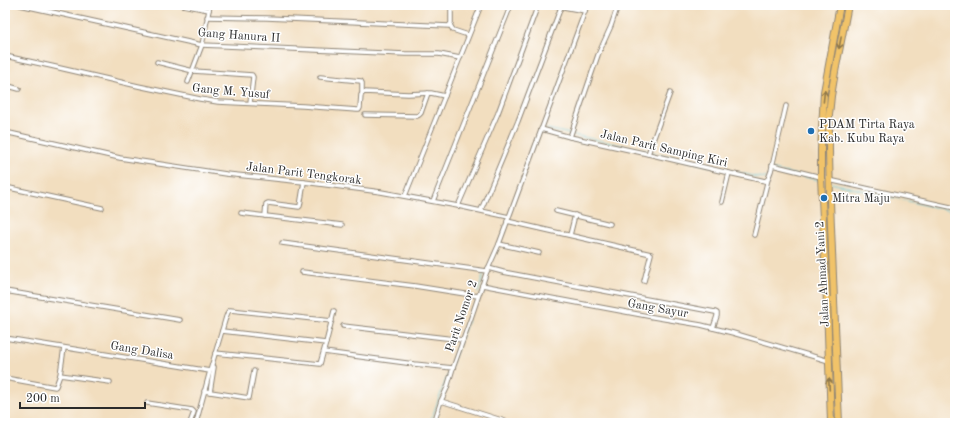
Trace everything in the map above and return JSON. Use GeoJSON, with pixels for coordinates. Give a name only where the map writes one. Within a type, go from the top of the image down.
{"type":"FeatureCollection","features":[{"type":"Feature","properties":{"kind":"highway","name":"Jalan Ahmad Yani 2"},"geometry":{"type":"LineString","coordinates":[[831,423],[821,179],[822,116],[824,92],[840,5]]}},
{"type":"Feature","properties":{"kind":"highway","name":"Jalan Ahmad Yani 2"},"geometry":{"type":"LineString","coordinates":[[840,423],[829,182],[829,136],[831,96],[848,5]]}},
{"type":"Feature","properties":{"kind":"highway"},"geometry":{"type":"LineString","coordinates":[[827,303],[835,303]]}},
{"type":"Feature","properties":{"kind":"street","name":"Gang Hanura II"},"geometry":{"type":"LineString","coordinates":[[20,5],[202,45],[405,54],[439,54],[460,58]]}},
{"type":"Feature","properties":{"kind":"street"},"geometry":{"type":"LineString","coordinates":[[183,5],[209,10]]}},
{"type":"Feature","properties":{"kind":"street"},"geometry":{"type":"LineString","coordinates":[[188,82],[202,45],[210,5]]}},
{"type":"Feature","properties":{"kind":"street"},"geometry":{"type":"LineString","coordinates":[[450,5],[450,25],[453,30],[468,35]]}},
{"type":"Feature","properties":{"kind":"street"},"geometry":{"type":"LineString","coordinates":[[405,196],[481,5]]}},
{"type":"Feature","properties":{"kind":"street"},"geometry":{"type":"LineString","coordinates":[[433,201],[511,5]]}},
{"type":"Feature","properties":{"kind":"street"},"geometry":{"type":"LineString","coordinates":[[458,206],[498,113],[538,5]]}},
{"type":"Feature","properties":{"kind":"street"},"geometry":{"type":"LineString","coordinates":[[555,5],[585,11]]}},
{"type":"Feature","properties":{"kind":"street"},"geometry":{"type":"LineString","coordinates":[[509,217],[587,5]]}},
{"type":"Feature","properties":{"kind":"street"},"geometry":{"type":"LineString","coordinates":[[570,136],[598,55],[618,5]]}},
{"type":"Feature","properties":{"kind":"street"},"geometry":{"type":"LineString","coordinates":[[481,210],[518,121],[561,7]]}},
{"type":"Feature","properties":{"kind":"street"},"geometry":{"type":"LineString","coordinates":[[207,17],[450,25]]}},
{"type":"Feature","properties":{"kind":"street","name":"Gang M. Yusuf"},"geometry":{"type":"LineString","coordinates":[[5,56],[218,102],[359,110],[362,93]]}},
{"type":"Feature","properties":{"kind":"street"},"geometry":{"type":"LineString","coordinates":[[157,62],[193,71],[252,75],[250,104]]}},
{"type":"Feature","properties":{"kind":"street"},"geometry":{"type":"LineString","coordinates":[[320,77],[361,81],[362,93],[434,93],[445,96]]}},
{"type":"Feature","properties":{"kind":"street"},"geometry":{"type":"LineString","coordinates":[[5,85],[19,89]]}},
{"type":"Feature","properties":{"kind":"street"},"geometry":{"type":"LineString","coordinates":[[365,115],[417,116],[421,113],[428,93]]}},
{"type":"Feature","properties":{"kind":"street"},"geometry":{"type":"LineString","coordinates":[[649,152],[670,93]]}},
{"type":"Feature","properties":{"kind":"street"},"geometry":{"type":"LineString","coordinates":[[754,235],[772,168],[786,106]]}},
{"type":"Feature","properties":{"kind":"street","name":"Jalan Parit Samping Kiri"},"geometry":{"type":"LineString","coordinates":[[541,129],[649,152],[729,173],[763,180],[768,179]]}},
{"type":"Feature","properties":{"kind":"street","name":"Jalan Parit Tengkorak"},"geometry":{"type":"LineString","coordinates":[[5,132],[120,158],[226,174],[304,182],[405,196],[481,210],[509,217]]}},
{"type":"Feature","properties":{"kind":"street"},"geometry":{"type":"LineString","coordinates":[[772,168],[821,179]]}},
{"type":"Feature","properties":{"kind":"street"},"geometry":{"type":"LineString","coordinates":[[722,202],[729,173]]}},
{"type":"Feature","properties":{"kind":"street"},"geometry":{"type":"LineString","coordinates":[[265,216],[266,204],[268,203],[299,207],[304,182]]}},
{"type":"Feature","properties":{"kind":"street"},"geometry":{"type":"LineString","coordinates":[[829,182],[955,208]]}},
{"type":"Feature","properties":{"kind":"street"},"geometry":{"type":"LineString","coordinates":[[5,187],[102,208]]}},
{"type":"Feature","properties":{"kind":"street"},"geometry":{"type":"LineString","coordinates":[[556,211],[610,224]]}},
{"type":"Feature","properties":{"kind":"street"},"geometry":{"type":"LineString","coordinates":[[241,213],[342,225]]}},
{"type":"Feature","properties":{"kind":"street"},"geometry":{"type":"LineString","coordinates":[[570,236],[575,215]]}},
{"type":"Feature","properties":{"kind":"street","name":"Parit Nomor 2"},"geometry":{"type":"LineString","coordinates":[[434,423],[487,270],[509,217]]}},
{"type":"Feature","properties":{"kind":"street"},"geometry":{"type":"LineString","coordinates":[[507,222],[651,254],[644,281]]}},
{"type":"Feature","properties":{"kind":"street"},"geometry":{"type":"LineString","coordinates":[[282,243],[503,272],[715,312],[718,316],[713,328]]}},
{"type":"Feature","properties":{"kind":"street"},"geometry":{"type":"LineString","coordinates":[[499,244],[539,253]]}},
{"type":"Feature","properties":{"kind":"street"},"geometry":{"type":"LineString","coordinates":[[302,272],[415,286],[478,296]]}},
{"type":"Feature","properties":{"kind":"street","name":"Gang Sayur"},"geometry":{"type":"LineString","coordinates":[[482,286],[713,328],[829,361]]}},
{"type":"Feature","properties":{"kind":"street"},"geometry":{"type":"LineString","coordinates":[[5,291],[180,320]]}},
{"type":"Feature","properties":{"kind":"street"},"geometry":{"type":"LineString","coordinates":[[196,423],[215,353],[228,312],[230,310],[332,321]]}},
{"type":"Feature","properties":{"kind":"street"},"geometry":{"type":"LineString","coordinates":[[215,353],[320,364],[334,311]]}},
{"type":"Feature","properties":{"kind":"street"},"geometry":{"type":"LineString","coordinates":[[343,326],[463,340]]}},
{"type":"Feature","properties":{"kind":"street"},"geometry":{"type":"LineString","coordinates":[[222,331],[326,343]]}},
{"type":"Feature","properties":{"kind":"street","name":"Gang Dalisa"},"geometry":{"type":"LineString","coordinates":[[5,338],[210,371]]}},
{"type":"Feature","properties":{"kind":"street"},"geometry":{"type":"LineString","coordinates":[[5,378],[55,387],[60,375],[64,348]]}},
{"type":"Feature","properties":{"kind":"street"},"geometry":{"type":"LineString","coordinates":[[324,352],[453,368]]}},
{"type":"Feature","properties":{"kind":"street"},"geometry":{"type":"LineString","coordinates":[[210,392],[214,367]]}},
{"type":"Feature","properties":{"kind":"street"},"geometry":{"type":"LineString","coordinates":[[204,391],[249,398],[254,371]]}},
{"type":"Feature","properties":{"kind":"street"},"geometry":{"type":"LineString","coordinates":[[60,375],[110,382]]}},
{"type":"Feature","properties":{"kind":"street"},"geometry":{"type":"LineString","coordinates":[[442,401],[511,423]]}},
{"type":"Feature","properties":{"kind":"street"},"geometry":{"type":"LineString","coordinates":[[147,403],[192,410],[194,412],[190,423]]}},
{"type":"Feature","properties":{"kind":"waterway"},"geometry":{"type":"LineString","coordinates":[[547,129],[570,134]]}},
{"type":"Feature","properties":{"kind":"waterway"},"geometry":{"type":"LineString","coordinates":[[573,135],[648,151]]}},
{"type":"Feature","properties":{"kind":"waterway"},"geometry":{"type":"LineString","coordinates":[[651,152],[766,178]]}},
{"type":"Feature","properties":{"kind":"waterway"},"geometry":{"type":"LineString","coordinates":[[773,170],[819,180]]}},
{"type":"Feature","properties":{"kind":"waterway"},"geometry":{"type":"LineString","coordinates":[[831,183],[955,212]]}},
{"type":"Feature","properties":{"kind":"waterway"},"geometry":{"type":"LineString","coordinates":[[478,293],[484,273]]}},
{"type":"Feature","properties":{"kind":"waterway"},"geometry":{"type":"LineString","coordinates":[[461,338],[468,320]]}},
{"type":"Feature","properties":{"kind":"waterway"},"geometry":{"type":"LineString","coordinates":[[451,366],[460,341]]}},
{"type":"Feature","properties":{"kind":"waterway"},"geometry":{"type":"LineString","coordinates":[[430,423],[450,369]]}},
{"type":"Feature","properties":{"kind":"place","name":"PDAM Tirta Raya Kab. Kubu Raya"},"geometry":{"type":"Point","coordinates":[811,131]}},
{"type":"Feature","properties":{"kind":"place","name":"Mitra Maju"},"geometry":{"type":"Point","coordinates":[824,198]}}]}
